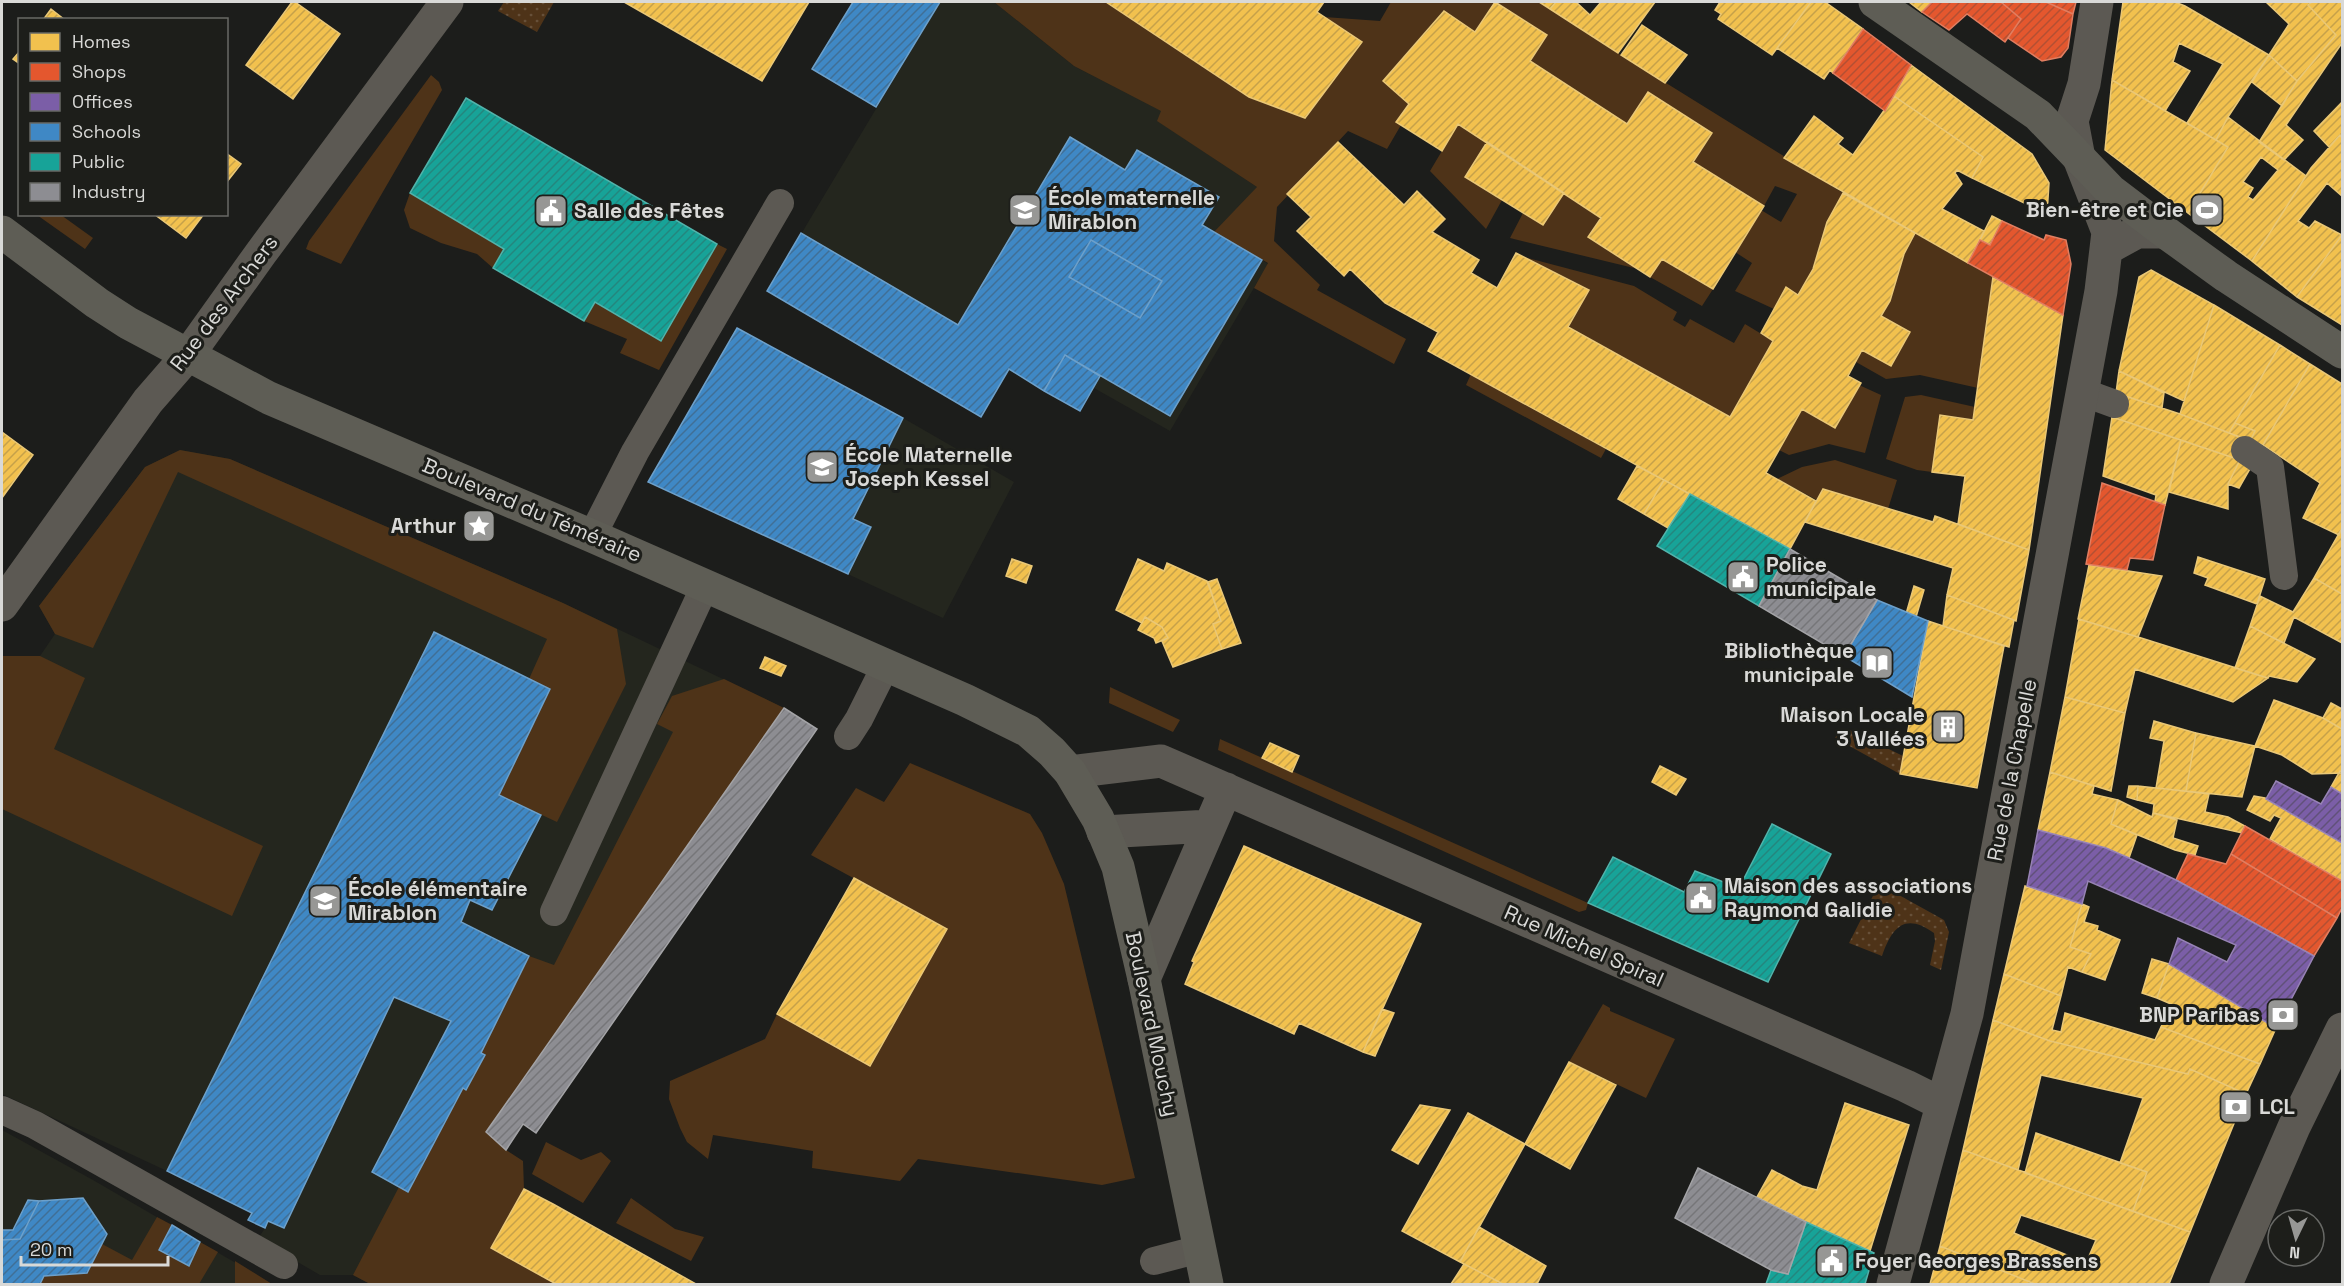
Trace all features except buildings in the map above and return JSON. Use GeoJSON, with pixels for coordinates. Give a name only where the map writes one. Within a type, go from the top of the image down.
{"type":"FeatureCollection","features":[{"type":"Feature","properties":{"kind":"main road"},"geometry":{"type":"LineString","coordinates":[[1875,2],[2038,115],[2111,191],[2165,232],[2253,295],[2343,352]]}},
{"type":"Feature","properties":{"kind":"main road","name":"Boulevard du Téméraire"},"geometry":{"type":"LineString","coordinates":[[2,232],[97,303],[128,323],[269,398],[592,536],[886,665],[1028,731],[1070,772]]}},
{"type":"Feature","properties":{"kind":"main road","name":"Boulevard Mouchy"},"geometry":{"type":"LineString","coordinates":[[1070,772],[1103,832],[1118,867],[1208,1284]]}},
{"type":"Feature","properties":{"kind":"street","name":"Rue des Archers"},"geometry":{"type":"LineString","coordinates":[[2,605],[148,401],[188,355],[447,2]]}},
{"type":"Feature","properties":{"kind":"street","name":"Rue de la Chapelle"},"geometry":{"type":"LineString","coordinates":[[1893,1284],[1967,1014],[1993,865],[2009,794],[2106,249],[2108,232],[2079,158],[2072,121],[2084,84],[2097,2]]}},
{"type":"Feature","properties":{"kind":"street"},"geometry":{"type":"LineString","coordinates":[[2106,249],[2137,232],[2165,232]]}},
{"type":"Feature","properties":{"kind":"street","name":"Rue Michel Spiral"},"geometry":{"type":"LineString","coordinates":[[1070,772],[1161,761],[1906,1086],[1942,1104]]}},
{"type":"Feature","properties":{"kind":"street"},"geometry":{"type":"LineString","coordinates":[[1144,979],[1226,789]]}},
{"type":"Feature","properties":{"kind":"street"},"geometry":{"type":"LineString","coordinates":[[1103,832],[1210,826]]}},
{"type":"Feature","properties":{"kind":"street"},"geometry":{"type":"LineString","coordinates":[[2227,1284],[2294,1127],[2343,1029]]}},
{"type":"Feature","properties":{"kind":"lane"},"geometry":{"type":"LineString","coordinates":[[592,536],[634,452],[780,203]]}},
{"type":"Feature","properties":{"kind":"lane"},"geometry":{"type":"LineString","coordinates":[[2082,392],[2115,404]]}},
{"type":"Feature","properties":{"kind":"lane"},"geometry":{"type":"LineString","coordinates":[[2246,450],[2270,467],[2284,576]]}},
{"type":"Feature","properties":{"kind":"lane"},"geometry":{"type":"LineString","coordinates":[[554,912],[705,586]]}},
{"type":"Feature","properties":{"kind":"lane"},"geometry":{"type":"LineString","coordinates":[[848,736],[886,665]]}},
{"type":"Feature","properties":{"kind":"lane"},"geometry":{"type":"LineString","coordinates":[[2,1110],[35,1125],[284,1265]]}},
{"type":"Feature","properties":{"kind":"lane"},"geometry":{"type":"LineString","coordinates":[[1154,1261],[1200,1249]]}},
{"type":"Feature","properties":{"kind":"shaded area"},"geometry":{"type":"Polygon","coordinates":[[[504,2],[554,2],[537,32],[498,11],[504,2]]]}},
{"type":"Feature","properties":{"kind":"shaded area","name":"École maternelle Mirablon"},"geometry":{"type":"Polygon","coordinates":[[[940,2],[994,2],[1074,66],[1162,111],[1158,121],[1257,187],[1262,260],[1268,264],[1170,431],[1094,388],[1080,411],[1009,370],[981,417],[767,291],[940,2]]]}},
{"type":"Feature","properties":{"kind":"shaded area"},"geometry":{"type":"Polygon","coordinates":[[[994,2],[1106,2],[1249,97],[1305,118],[1361,42],[1324,17],[1380,21],[1391,2],[1496,2],[1475,32],[1443,11],[1383,81],[1409,104],[1396,122],[1401,125],[1387,149],[1348,131],[1277,207],[1274,241],[1320,285],[1317,290],[1406,339],[1394,364],[1254,288],[1268,263],[1214,232],[1257,187],[1157,121],[1161,111],[1074,66],[994,2]]]}},
{"type":"Feature","properties":{"kind":"shaded area"},"geometry":{"type":"Polygon","coordinates":[[[1496,2],[1539,2],[1843,193],[1827,222],[1813,270],[1798,295],[1786,288],[1774,309],[1735,291],[1752,263],[1735,252],[1761,210],[1781,222],[1797,194],[1775,186],[1764,206],[1693,162],[1712,133],[1648,93],[1627,124],[1530,61],[1547,35],[1496,2]]]}},
{"type":"Feature","properties":{"kind":"shaded area"},"geometry":{"type":"Polygon","coordinates":[[[431,75],[439,82],[442,90],[341,264],[306,249],[309,241],[431,75]]]}},
{"type":"Feature","properties":{"kind":"shaded area"},"geometry":{"type":"Polygon","coordinates":[[[1458,124],[1487,142],[1465,177],[1502,200],[1486,229],[1430,171],[1458,124]]]}},
{"type":"Feature","properties":{"kind":"shaded area"},"geometry":{"type":"Polygon","coordinates":[[[410,193],[504,249],[493,268],[477,254],[441,243],[410,228],[404,210],[410,193]]]}},
{"type":"Feature","properties":{"kind":"shaded area"},"geometry":{"type":"Polygon","coordinates":[[[1564,193],[1601,218],[1638,269],[1510,238],[1523,213],[1543,225],[1564,193]]]}},
{"type":"Feature","properties":{"kind":"shaded area"},"geometry":{"type":"Polygon","coordinates":[[[38,216],[62,216],[93,238],[85,249],[38,216]]]}},
{"type":"Feature","properties":{"kind":"shaded area"},"geometry":{"type":"Polygon","coordinates":[[[1915,233],[1993,277],[1978,388],[1920,375],[1886,379],[1856,362],[1890,301],[1904,254],[1915,233]]]}},
{"type":"Feature","properties":{"kind":"shaded area"},"geometry":{"type":"Polygon","coordinates":[[[717,244],[727,249],[659,370],[620,353],[627,339],[584,321],[595,302],[661,340],[717,244]]]}},
{"type":"Feature","properties":{"kind":"shaded area"},"geometry":{"type":"Polygon","coordinates":[[[1524,257],[1634,286],[1677,312],[1673,320],[1685,327],[1690,319],[1734,343],[1745,324],[1773,341],[1730,417],[1568,327],[1589,290],[1524,257]]]}},
{"type":"Feature","properties":{"kind":"shaded area"},"geometry":{"type":"Polygon","coordinates":[[[1662,259],[1713,289],[1702,306],[1650,277],[1662,259]]]}},
{"type":"Feature","properties":{"kind":"shaded area","name":"École Maternelle Joseph Kessel"},"geometry":{"type":"Polygon","coordinates":[[[737,328],[903,418],[1014,482],[943,618],[648,482],[737,328]]]}},
{"type":"Feature","properties":{"kind":"shaded area"},"geometry":{"type":"Polygon","coordinates":[[[1471,374],[1606,449],[1601,458],[1466,385],[1471,374]]]}},
{"type":"Feature","properties":{"kind":"shaded area"},"geometry":{"type":"Polygon","coordinates":[[[1859,385],[1881,395],[1865,453],[1829,444],[1789,455],[1779,450],[1802,409],[1835,428],[1859,385]]]}},
{"type":"Feature","properties":{"kind":"shaded area"},"geometry":{"type":"Polygon","coordinates":[[[1921,395],[1975,407],[1973,420],[1940,416],[1932,472],[1917,470],[1886,459],[1905,397],[1921,395]]]}},
{"type":"Feature","properties":{"kind":"shaded area","name":"École élémentaire Mirablon"},"geometry":{"type":"Polygon","coordinates":[[[180,450],[230,459],[563,603],[784,708],[370,1284],[353,1275],[320,1275],[258,1239],[265,1228],[248,1220],[251,1212],[2,1094],[2,656],[40,656],[55,634],[39,606],[145,467],[180,450]]]}},
{"type":"Feature","properties":{"kind":"shaded area"},"geometry":{"type":"Polygon","coordinates":[[[180,450],[230,459],[563,603],[617,629],[626,684],[557,822],[499,795],[550,689],[529,679],[547,639],[178,472],[93,648],[55,634],[39,606],[145,467],[180,450]]]}},
{"type":"Feature","properties":{"kind":"shaded area"},"geometry":{"type":"Polygon","coordinates":[[[1835,460],[1897,480],[1888,509],[1823,489],[1817,500],[1777,479],[1802,467],[1835,460]]]}},
{"type":"Feature","properties":{"kind":"shaded area"},"geometry":{"type":"Polygon","coordinates":[[[2,656],[40,656],[85,678],[54,749],[263,846],[232,916],[2,809],[2,656]]]}},
{"type":"Feature","properties":{"kind":"shaded area"},"geometry":{"type":"Polygon","coordinates":[[[724,679],[784,708],[486,1132],[506,1150],[523,1161],[524,1189],[491,1248],[556,1284],[370,1284],[353,1275],[399,1187],[408,1191],[463,1088],[466,1090],[484,1055],[481,1053],[529,956],[554,965],[673,732],[657,724],[672,696],[724,679]]]}},
{"type":"Feature","properties":{"kind":"shaded area"},"geometry":{"type":"Polygon","coordinates":[[[1110,687],[1180,720],[1173,732],[1109,703],[1110,687]]]}},
{"type":"Feature","properties":{"kind":"shaded area"},"geometry":{"type":"Polygon","coordinates":[[[1841,728],[1848,729],[1903,756],[1900,774],[1835,738],[1841,728]]]}},
{"type":"Feature","properties":{"kind":"shaded area"},"geometry":{"type":"Polygon","coordinates":[[[1220,739],[1588,903],[1586,910],[1579,912],[1218,750],[1220,739]]]}},
{"type":"Feature","properties":{"kind":"shaded area"},"geometry":{"type":"Polygon","coordinates":[[[910,763],[1030,814],[1042,833],[1064,884],[1135,1178],[1102,1185],[918,1159],[900,1181],[812,1168],[813,1151],[713,1135],[708,1159],[687,1142],[669,1099],[670,1081],[765,1039],[777,1014],[870,1066],[947,929],[811,855],[856,788],[884,802],[910,763]]]}},
{"type":"Feature","properties":{"kind":"shaded area"},"geometry":{"type":"Polygon","coordinates":[[[1879,884],[1944,920],[1949,932],[1941,970],[1930,965],[1935,941],[1934,933],[1915,924],[1907,923],[1895,930],[1882,956],[1849,943],[1879,884]]]}},
{"type":"Feature","properties":{"kind":"shaded area"},"geometry":{"type":"Polygon","coordinates":[[[1603,1004],[1610,1008],[1610,1011],[1675,1039],[1646,1098],[1569,1062],[1603,1004]]]}},
{"type":"Feature","properties":{"kind":"shaded area"},"geometry":{"type":"Polygon","coordinates":[[[2,1130],[93,1180],[272,1284],[2,1284],[2,1130]]]}},
{"type":"Feature","properties":{"kind":"shaded area"},"geometry":{"type":"Polygon","coordinates":[[[546,1142],[581,1160],[601,1152],[611,1161],[583,1203],[532,1174],[546,1142]]]}},
{"type":"Feature","properties":{"kind":"shaded area"},"geometry":{"type":"Polygon","coordinates":[[[631,1198],[675,1229],[704,1237],[691,1261],[616,1223],[631,1198]]]}},
{"type":"Feature","properties":{"kind":"shaded area"},"geometry":{"type":"Polygon","coordinates":[[[157,1217],[172,1225],[159,1250],[188,1265],[200,1242],[218,1252],[199,1284],[40,1284],[44,1276],[87,1273],[102,1244],[132,1260],[157,1217]]]}},
{"type":"Feature","properties":{"kind":"shaded area"},"geometry":{"type":"Polygon","coordinates":[[[235,1261],[272,1284],[235,1284],[235,1261]]]}},
{"type":"Feature","properties":{"kind":"place","name":"École maternelle Mirablon"},"geometry":{"type":"Point","coordinates":[1025,210]}},
{"type":"Feature","properties":{"kind":"place","name":"Bien-être et Cie"},"geometry":{"type":"Point","coordinates":[2207,210]}},
{"type":"Feature","properties":{"kind":"place","name":"Salle des Fêtes"},"geometry":{"type":"Point","coordinates":[551,211]}},
{"type":"Feature","properties":{"kind":"place","name":"École Maternelle Joseph Kessel"},"geometry":{"type":"Point","coordinates":[822,467]}},
{"type":"Feature","properties":{"kind":"place","name":"Arthur"},"geometry":{"type":"Point","coordinates":[479,526]}},
{"type":"Feature","properties":{"kind":"place","name":"Police municipale"},"geometry":{"type":"Point","coordinates":[1743,577]}},
{"type":"Feature","properties":{"kind":"place","name":"Bibliothèque municipale"},"geometry":{"type":"Point","coordinates":[1877,663]}},
{"type":"Feature","properties":{"kind":"place","name":"Maison Locale 3 Vallées"},"geometry":{"type":"Point","coordinates":[1948,727]}},
{"type":"Feature","properties":{"kind":"place","name":"Maison des associations Raymond Galidie"},"geometry":{"type":"Point","coordinates":[1701,898]}},
{"type":"Feature","properties":{"kind":"place","name":"École élémentaire Mirablon"},"geometry":{"type":"Point","coordinates":[325,901]}},
{"type":"Feature","properties":{"kind":"place","name":"BNP Paribas"},"geometry":{"type":"Point","coordinates":[2283,1015]}},
{"type":"Feature","properties":{"kind":"place","name":"LCL"},"geometry":{"type":"Point","coordinates":[2236,1107]}},
{"type":"Feature","properties":{"kind":"place","name":"Foyer Georges Brassens"},"geometry":{"type":"Point","coordinates":[1832,1261]}}]}
